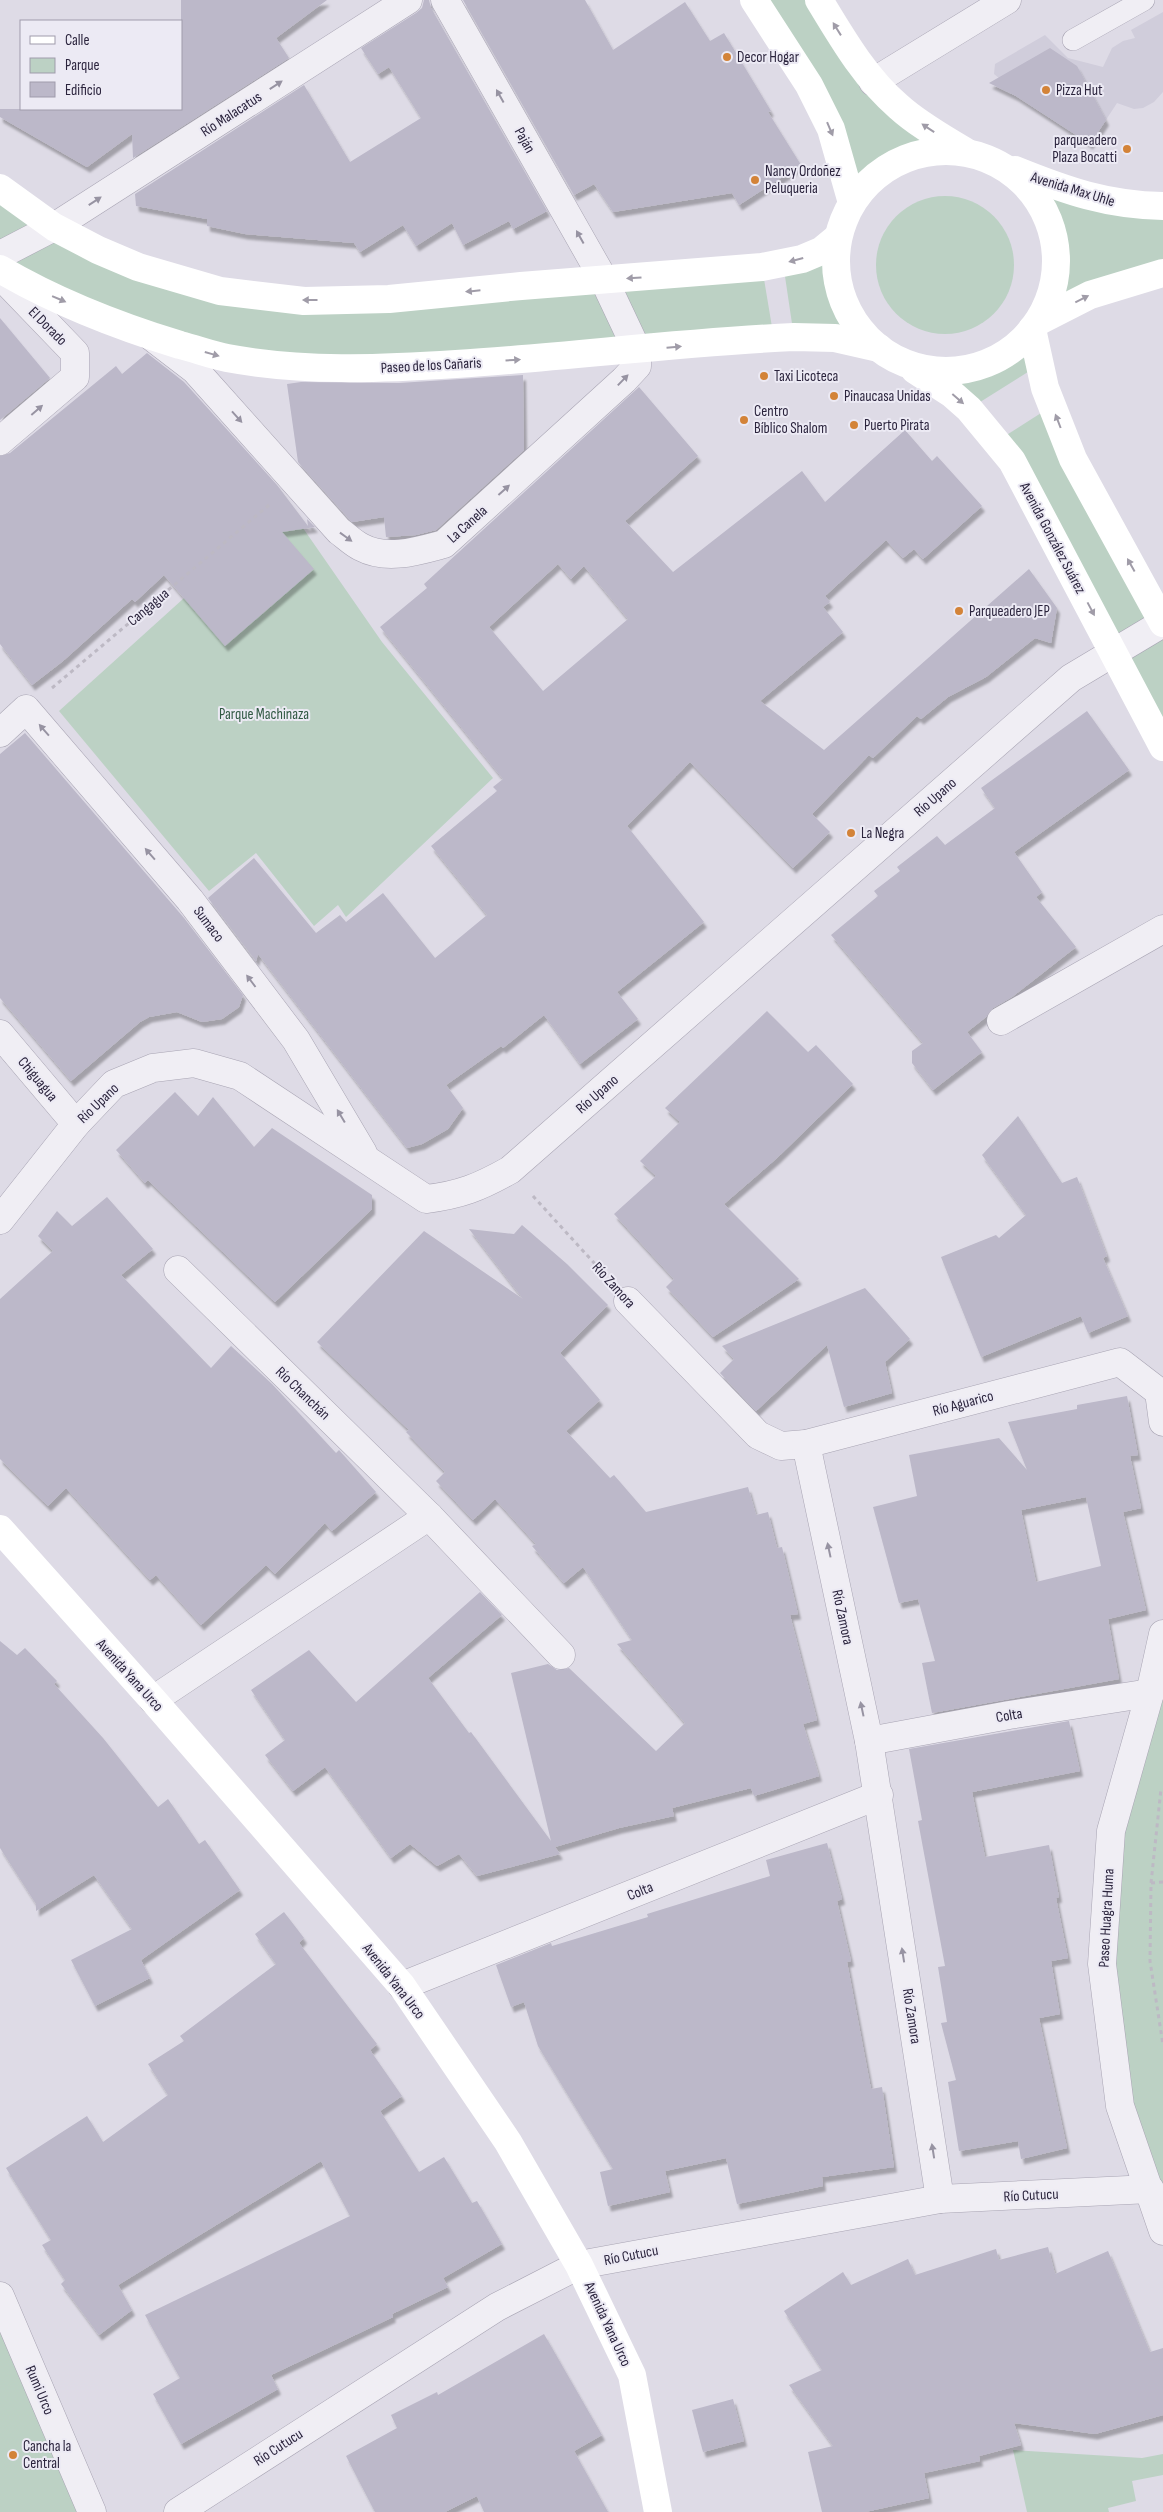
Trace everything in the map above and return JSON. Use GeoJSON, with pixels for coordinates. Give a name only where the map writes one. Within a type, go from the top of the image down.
{"type":"FeatureCollection","features":[{"type":"Feature","properties":{"kind":"main road"},"geometry":{"type":"LineString","coordinates":[[754,0],[809,85],[831,129],[852,203]]}},
{"type":"Feature","properties":{"kind":"main road"},"geometry":{"type":"LineString","coordinates":[[819,0],[855,58],[873,82],[899,108],[928,129],[1008,170],[1027,186],[1040,204],[1051,227],[1056,259],[1050,295],[1035,325],[1016,346],[994,360],[979,366],[952,371],[928,370],[903,362],[878,348],[855,323],[841,293],[836,261],[838,237],[852,203],[875,176],[898,162],[926,152],[956,150],[978,156]]}},
{"type":"Feature","properties":{"kind":"main road","name":"Avenida Max Uhle"},"geometry":{"type":"LineString","coordinates":[[978,156],[1047,183],[1098,199],[1126,205],[1163,206]]}},
{"type":"Feature","properties":{"kind":"main road"},"geometry":{"type":"LineString","coordinates":[[0,188],[54,227],[98,250],[138,267],[220,291],[304,300],[389,299],[762,267],[802,259],[821,250],[838,237]]}},
{"type":"Feature","properties":{"kind":"main road","name":"Paseo de los Cañaris"},"geometry":{"type":"LineString","coordinates":[[0,269],[39,290],[151,336],[226,358],[298,368],[388,368],[794,337],[835,338],[878,348]]}},
{"type":"Feature","properties":{"kind":"main road"},"geometry":{"type":"LineString","coordinates":[[1035,325],[1090,295],[1163,273]]}},
{"type":"Feature","properties":{"kind":"main road"},"geometry":{"type":"LineString","coordinates":[[1035,325],[1045,388],[1073,459],[1163,623]]}},
{"type":"Feature","properties":{"kind":"main road","name":"Avenida González Suárez"},"geometry":{"type":"LineString","coordinates":[[903,362],[952,394],[969,409],[1012,461],[1163,747]]}},
{"type":"Feature","properties":{"kind":"main road","name":"Avenida Yana Urco"},"geometry":{"type":"LineString","coordinates":[[0,1529],[153,1700],[402,1986],[508,2142],[580,2265],[632,2375],[658,2512]]}},
{"type":"Feature","properties":{"kind":"street","name":"Río Malacatus"},"geometry":{"type":"LineString","coordinates":[[54,227],[408,0]]}},
{"type":"Feature","properties":{"kind":"street","name":"Paján"},"geometry":{"type":"LineString","coordinates":[[445,0],[604,280]]}},
{"type":"Feature","properties":{"kind":"street"},"geometry":{"type":"LineString","coordinates":[[873,82],[1007,0]]}},
{"type":"Feature","properties":{"kind":"street"},"geometry":{"type":"LineString","coordinates":[[0,255],[54,227]]}},
{"type":"Feature","properties":{"kind":"street","name":"El Dorado"},"geometry":{"type":"LineString","coordinates":[[0,275],[75,353],[75,377],[0,442]]}},
{"type":"Feature","properties":{"kind":"street"},"geometry":{"type":"LineString","coordinates":[[604,280],[637,350]]}},
{"type":"Feature","properties":{"kind":"street","name":"La Canela"},"geometry":{"type":"LineString","coordinates":[[151,336],[195,370],[339,531],[362,548],[390,554],[412,553],[444,544],[624,380],[637,366],[637,350]]}},
{"type":"Feature","properties":{"kind":"street","name":"Río Upano"},"geometry":{"type":"LineString","coordinates":[[0,1220],[76,1124],[114,1084],[153,1068],[194,1062],[240,1076],[426,1199],[454,1196],[482,1186],[510,1170],[1071,678],[1115,654],[1163,623]]}},
{"type":"Feature","properties":{"kind":"street"},"geometry":{"type":"LineString","coordinates":[[0,732],[26,709]]}},
{"type":"Feature","properties":{"kind":"street","name":"Sumaco"},"geometry":{"type":"LineString","coordinates":[[26,709],[190,900],[285,1024],[366,1158]]}},
{"type":"Feature","properties":{"kind":"street"},"geometry":{"type":"LineString","coordinates":[[1002,1021],[1163,929]]}},
{"type":"Feature","properties":{"kind":"street","name":"Chiguagua"},"geometry":{"type":"LineString","coordinates":[[0,1034],[76,1124]]}},
{"type":"Feature","properties":{"kind":"street","name":"Río Chanchán"},"geometry":{"type":"LineString","coordinates":[[178,1270],[429,1516],[561,1655]]}},
{"type":"Feature","properties":{"kind":"street","name":"Río Zamora"},"geometry":{"type":"LineString","coordinates":[[628,1301],[758,1435],[781,1446],[806,1444],[879,1795],[940,2199]]}},
{"type":"Feature","properties":{"kind":"street","name":"Río Aguarico"},"geometry":{"type":"LineString","coordinates":[[806,1444],[1120,1362],[1159,1392],[1163,1422]]}},
{"type":"Feature","properties":{"kind":"street"},"geometry":{"type":"LineString","coordinates":[[153,1700],[429,1516]]}},
{"type":"Feature","properties":{"kind":"street","name":"Paseo Huagra Huma"},"geometry":{"type":"LineString","coordinates":[[1163,1634],[1150,1693],[1111,1831],[1102,1964],[1120,2106],[1163,2231]]}},
{"type":"Feature","properties":{"kind":"street","name":"Colta"},"geometry":{"type":"LineString","coordinates":[[869,1741],[1009,1714],[1150,1693]]}},
{"type":"Feature","properties":{"kind":"street","name":"Colta"},"geometry":{"type":"LineString","coordinates":[[402,1986],[879,1795]]}},
{"type":"Feature","properties":{"kind":"street","name":"Río Cutucu"},"geometry":{"type":"LineString","coordinates":[[178,2512],[497,2306],[580,2265],[940,2199],[1150,2189]]}},
{"type":"Feature","properties":{"kind":"street","name":"Rumi Urco"},"geometry":{"type":"LineString","coordinates":[[0,2296],[92,2512]]}},
{"type":"Feature","properties":{"kind":"lane"},"geometry":{"type":"LineString","coordinates":[[1073,40],[1144,0]]}},
{"type":"Feature","properties":{"kind":"path","name":"Cangagua"},"geometry":{"type":"LineString","coordinates":[[26,709],[296,482]]}},
{"type":"Feature","properties":{"kind":"path","name":"Río Zamora"},"geometry":{"type":"LineString","coordinates":[[510,1170],[628,1301]]}},
{"type":"Feature","properties":{"kind":"path"},"geometry":{"type":"LineString","coordinates":[[1162,1782],[1151,1883],[1150,1961],[1163,2045]]}},
{"type":"Feature","properties":{"kind":"path"},"geometry":{"type":"LineString","coordinates":[[1151,1883],[1163,1882]]}},
{"type":"Feature","properties":{"kind":"shaded area"},"geometry":{"type":"Polygon","coordinates":[[[1163,12],[1163,92],[1154,102],[1143,108],[1134,109],[1117,103],[1102,126],[1017,93],[994,74],[995,64],[1045,35],[1068,58],[1103,67],[1112,48],[1123,41],[1135,38],[1131,30],[1163,12]]]}},
{"type":"Feature","properties":{"kind":"green space"},"geometry":{"type":"Polygon","coordinates":[[[753,0],[819,0],[855,58],[956,151],[923,154],[897,163],[874,178],[852,203],[753,0]]]}},
{"type":"Feature","properties":{"kind":"green space"},"geometry":{"type":"Polygon","coordinates":[[[987,158],[1047,183],[1163,206],[1163,273],[1033,329],[1039,365],[969,409],[952,394],[903,362],[933,370],[952,371],[981,366],[1005,353],[1026,335],[1041,312],[1051,287],[1055,259],[1051,232],[1036,197],[1017,178],[987,158]]]}},
{"type":"Feature","properties":{"kind":"green space"},"geometry":{"type":"Polygon","coordinates":[[[0,188],[98,250],[304,301],[762,267],[774,339],[637,350],[226,358],[0,269],[0,188]]]}},
{"type":"Feature","properties":{"kind":"green space"},"geometry":{"type":"Polygon","coordinates":[[[945,196],[959,197],[972,201],[984,207],[994,216],[1003,226],[1009,238],[1013,251],[1013,279],[1009,292],[1003,304],[994,314],[984,323],[972,329],[959,333],[945,334],[931,333],[918,329],[906,323],[896,314],[887,304],[881,292],[877,279],[876,265],[877,251],[881,238],[887,226],[896,216],[906,207],[918,201],[931,197],[945,196]]]}},
{"type":"Feature","properties":{"kind":"green space"},"geometry":{"type":"Polygon","coordinates":[[[838,237],[837,271],[844,298],[857,322],[879,348],[794,337],[783,263],[838,237]]]}},
{"type":"Feature","properties":{"kind":"green space"},"geometry":{"type":"Polygon","coordinates":[[[1052,406],[1163,623],[1163,747],[997,441],[1052,406]]]}},
{"type":"Feature","properties":{"kind":"green space","name":"Parque Machinaza"},"geometry":{"type":"Polygon","coordinates":[[[287,505],[382,642],[493,778],[346,917],[338,905],[314,926],[256,853],[209,891],[59,711],[287,505]]]}},
{"type":"Feature","properties":{"kind":"green space"},"geometry":{"type":"Polygon","coordinates":[[[1163,1663],[1163,2207],[1128,2103],[1109,1963],[1117,1831],[1163,1663]]]}},
{"type":"Feature","properties":{"kind":"green space"},"geometry":{"type":"Polygon","coordinates":[[[0,2330],[79,2512],[0,2512],[0,2330]]]}},
{"type":"Feature","properties":{"kind":"green space"},"geometry":{"type":"Polygon","coordinates":[[[1013,2450],[1142,2458],[1163,2454],[1163,2475],[1132,2481],[1136,2501],[1108,2508],[1109,2512],[1027,2512],[1013,2450]]]}},
{"type":"Feature","properties":{"kind":"building"},"geometry":{"type":"Polygon","coordinates":[[[181,0],[327,0],[276,38],[289,58],[133,158],[132,134],[87,167],[0,117],[0,109],[182,110],[181,0]]]}},
{"type":"Feature","properties":{"kind":"building"},"geometry":{"type":"Polygon","coordinates":[[[424,0],[429,0],[431,8],[547,211],[513,229],[509,221],[463,245],[452,223],[416,246],[403,225],[360,252],[354,243],[245,234],[207,226],[207,219],[136,206],[135,194],[304,85],[350,162],[421,118],[389,67],[378,74],[361,48],[416,13],[422,8],[424,0]]]}},
{"type":"Feature","properties":{"kind":"building"},"geometry":{"type":"Polygon","coordinates":[[[463,0],[585,0],[613,50],[685,2],[710,41],[724,33],[771,111],[768,112],[801,165],[739,205],[732,193],[613,212],[594,184],[574,195],[463,0]]]}},
{"type":"Feature","properties":{"kind":"building","name":"Pizza Hut"},"geometry":{"type":"Polygon","coordinates":[[[1050,48],[1077,66],[1106,120],[1090,144],[1016,96],[989,83],[1050,48]]]}},
{"type":"Feature","properties":{"kind":"building"},"geometry":{"type":"Polygon","coordinates":[[[0,318],[50,378],[0,420],[0,318]]]}},
{"type":"Feature","properties":{"kind":"building"},"geometry":{"type":"Polygon","coordinates":[[[147,353],[184,382],[277,485],[308,526],[307,519],[315,527],[282,532],[314,569],[225,646],[164,575],[135,602],[132,599],[63,661],[32,685],[0,644],[0,456],[10,453],[116,366],[122,374],[147,353]]]}},
{"type":"Feature","properties":{"kind":"building"},"geometry":{"type":"Polygon","coordinates":[[[523,375],[524,450],[436,530],[416,535],[386,537],[384,517],[352,522],[298,462],[287,384],[301,382],[399,383],[523,375]]]}},
{"type":"Feature","properties":{"kind":"building"},"geometry":{"type":"Polygon","coordinates":[[[639,387],[698,456],[625,521],[673,572],[802,471],[825,502],[905,430],[932,461],[937,456],[982,506],[923,559],[914,549],[903,558],[886,540],[825,596],[830,602],[823,607],[843,632],[760,701],[824,750],[1029,569],[1057,608],[1051,643],[1035,638],[986,677],[948,697],[921,719],[917,716],[873,758],[869,755],[812,814],[830,832],[793,868],[690,762],[627,826],[704,922],[617,992],[638,1019],[580,1064],[544,1015],[503,1048],[501,1046],[446,1085],[463,1108],[448,1129],[422,1144],[407,1148],[258,954],[256,961],[208,898],[254,858],[316,933],[340,915],[346,922],[383,893],[435,958],[487,915],[431,846],[497,791],[493,787],[503,779],[380,627],[427,588],[424,584],[639,387]],[[558,564],[489,627],[543,691],[628,619],[584,566],[571,579],[558,564]]]}},
{"type":"Feature","properties":{"kind":"building"},"geometry":{"type":"Polygon","coordinates":[[[1087,711],[1129,770],[1014,852],[1042,892],[1036,897],[1076,947],[1012,997],[993,1008],[986,1017],[967,1032],[982,1052],[933,1090],[912,1063],[912,1051],[923,1043],[831,935],[878,896],[874,891],[900,871],[897,867],[937,836],[945,845],[995,808],[981,788],[1087,711]]]}},
{"type":"Feature","properties":{"kind":"building"},"geometry":{"type":"Polygon","coordinates":[[[25,733],[184,918],[243,995],[239,1007],[222,1019],[202,1022],[177,1012],[149,1017],[140,1022],[71,1081],[0,998],[0,754],[25,733]]]}},
{"type":"Feature","properties":{"kind":"building"},"geometry":{"type":"Polygon","coordinates":[[[767,1011],[808,1052],[816,1045],[853,1084],[777,1158],[724,1204],[799,1279],[713,1337],[666,1287],[674,1279],[614,1214],[656,1176],[640,1161],[680,1122],[665,1108],[767,1011]]]}},
{"type":"Feature","properties":{"kind":"building"},"geometry":{"type":"Polygon","coordinates":[[[175,1092],[198,1116],[213,1097],[254,1147],[272,1128],[372,1195],[372,1209],[275,1302],[148,1180],[145,1183],[116,1150],[175,1092]]]}},
{"type":"Feature","properties":{"kind":"building"},"geometry":{"type":"Polygon","coordinates":[[[1018,1116],[1062,1183],[1077,1177],[1107,1256],[1103,1258],[1128,1316],[1088,1333],[1081,1316],[981,1357],[941,1257],[996,1235],[999,1238],[1026,1215],[982,1155],[1018,1116]]]}},
{"type":"Feature","properties":{"kind":"building"},"geometry":{"type":"Polygon","coordinates":[[[107,1197],[153,1249],[121,1275],[211,1368],[231,1346],[272,1384],[336,1453],[339,1450],[376,1492],[332,1531],[325,1523],[275,1574],[266,1565],[201,1625],[156,1575],[150,1580],[66,1488],[48,1506],[0,1459],[0,1299],[53,1251],[38,1236],[57,1211],[72,1226],[107,1197]]]}},
{"type":"Feature","properties":{"kind":"building"},"geometry":{"type":"Polygon","coordinates":[[[522,1225],[567,1264],[608,1305],[560,1353],[600,1400],[566,1431],[610,1478],[614,1475],[646,1512],[748,1487],[756,1515],[768,1512],[777,1548],[782,1547],[798,1614],[790,1615],[817,1720],[803,1724],[819,1776],[754,1796],[751,1788],[672,1808],[674,1816],[619,1828],[555,1847],[560,1854],[477,1876],[459,1854],[437,1866],[410,1844],[391,1858],[325,1767],[293,1791],[265,1755],[285,1740],[251,1690],[309,1650],[356,1702],[480,1592],[502,1615],[428,1678],[469,1733],[471,1732],[551,1841],[511,1673],[548,1664],[557,1670],[569,1668],[656,1751],[685,1723],[617,1644],[632,1640],[583,1567],[564,1583],[532,1546],[536,1544],[495,1499],[473,1520],[436,1481],[445,1472],[406,1432],[409,1430],[317,1342],[424,1231],[523,1299],[469,1229],[514,1234],[522,1225]]]}},
{"type":"Feature","properties":{"kind":"building"},"geometry":{"type":"Polygon","coordinates":[[[865,1288],[910,1339],[885,1362],[892,1393],[844,1407],[827,1345],[756,1411],[720,1373],[734,1359],[722,1346],[865,1288]]]}},
{"type":"Feature","properties":{"kind":"building"},"geometry":{"type":"Polygon","coordinates":[[[1127,1396],[1138,1455],[1130,1456],[1141,1508],[1123,1512],[1146,1610],[1108,1619],[1119,1679],[932,1713],[922,1663],[935,1661],[918,1599],[899,1603],[873,1507],[917,1496],[909,1455],[999,1438],[1027,1470],[1008,1422],[1077,1409],[1077,1405],[1127,1396]],[[1086,1497],[1021,1510],[1036,1582],[1101,1566],[1086,1497]]]}},
{"type":"Feature","properties":{"kind":"building"},"geometry":{"type":"Polygon","coordinates":[[[0,1641],[17,1655],[25,1648],[57,1681],[54,1684],[103,1738],[158,1807],[168,1799],[199,1844],[205,1840],[240,1890],[141,1960],[150,1978],[95,2006],[71,1960],[132,1929],[94,1875],[36,1911],[36,1904],[0,1848],[0,1641]]]}},
{"type":"Feature","properties":{"kind":"building"},"geometry":{"type":"Polygon","coordinates":[[[1069,1721],[1080,1771],[972,1792],[985,1857],[1049,1845],[1059,1897],[1056,1898],[1068,1958],[1051,1961],[1060,2014],[1039,2018],[1067,2148],[1021,2159],[1018,2141],[959,2151],[948,2082],[956,2080],[941,2023],[947,2022],[938,1967],[945,1966],[918,1821],[922,1820],[909,1749],[1069,1721]]]}},
{"type":"Feature","properties":{"kind":"building"},"geometry":{"type":"Polygon","coordinates":[[[827,1843],[842,1899],[837,1901],[851,1961],[847,1962],[871,2089],[882,2087],[894,2167],[822,2177],[823,2186],[737,2204],[726,2158],[665,2171],[670,2192],[608,2206],[600,2172],[613,2169],[538,2046],[524,2002],[511,2007],[496,1965],[551,1943],[552,1946],[648,1917],[647,1914],[770,1876],[766,1860],[827,1843]]]}},
{"type":"Feature","properties":{"kind":"building"},"geometry":{"type":"Polygon","coordinates":[[[284,1912],[304,1938],[299,1943],[377,2044],[370,2050],[402,2096],[380,2111],[419,2172],[444,2157],[472,2203],[477,2201],[502,2244],[443,2278],[448,2287],[392,2314],[393,2317],[271,2375],[278,2389],[181,2444],[153,2394],[180,2378],[145,2315],[350,2216],[321,2161],[118,2285],[132,2310],[99,2335],[61,2284],[65,2280],[42,2245],[51,2240],[6,2168],[87,2116],[103,2142],[168,2095],[148,2064],[184,2041],[180,2036],[276,1964],[255,1934],[284,1912]]]}},
{"type":"Feature","properties":{"kind":"building"},"geometry":{"type":"Polygon","coordinates":[[[1048,2247],[1055,2274],[1108,2251],[1150,2352],[1163,2348],[1163,2415],[1095,2434],[1014,2423],[1021,2445],[979,2456],[980,2461],[924,2473],[929,2498],[865,2512],[822,2512],[808,2452],[833,2446],[789,2385],[822,2370],[784,2311],[843,2272],[851,2285],[908,2259],[915,2275],[996,2249],[999,2260],[1048,2247]]]}},
{"type":"Feature","properties":{"kind":"building"},"geometry":{"type":"Polygon","coordinates":[[[544,2334],[602,2435],[574,2451],[608,2512],[484,2512],[477,2496],[445,2512],[375,2512],[346,2456],[397,2428],[391,2415],[437,2392],[438,2395],[544,2334]]]}},
{"type":"Feature","properties":{"kind":"building"},"geometry":{"type":"Polygon","coordinates":[[[733,2399],[744,2441],[703,2452],[692,2410],[733,2399]]]}},
{"type":"Feature","properties":{"kind":"place","name":"Decor Hogar"},"geometry":{"type":"Point","coordinates":[727,57]}},
{"type":"Feature","properties":{"kind":"place","name":"Pizza Hut"},"geometry":{"type":"Point","coordinates":[1046,90]}},
{"type":"Feature","properties":{"kind":"place","name":"parqueadero Plaza Bocatti"},"geometry":{"type":"Point","coordinates":[1127,149]}},
{"type":"Feature","properties":{"kind":"place","name":"Nancy Ordoñez Peluqueria"},"geometry":{"type":"Point","coordinates":[755,180]}},
{"type":"Feature","properties":{"kind":"place","name":"Taxi Licoteca"},"geometry":{"type":"Point","coordinates":[764,376]}},
{"type":"Feature","properties":{"kind":"place","name":"Pinaucasa Unidas"},"geometry":{"type":"Point","coordinates":[834,396]}},
{"type":"Feature","properties":{"kind":"place","name":"Centro Bíblico Shalom"},"geometry":{"type":"Point","coordinates":[744,420]}},
{"type":"Feature","properties":{"kind":"place","name":"Puerto Pirata"},"geometry":{"type":"Point","coordinates":[854,425]}},
{"type":"Feature","properties":{"kind":"place","name":"Parqueadero JEP"},"geometry":{"type":"Point","coordinates":[959,611]}},
{"type":"Feature","properties":{"kind":"place","name":"La Negra"},"geometry":{"type":"Point","coordinates":[851,833]}},
{"type":"Feature","properties":{"kind":"place","name":"Cancha la Central"},"geometry":{"type":"Point","coordinates":[13,2455]}}]}
